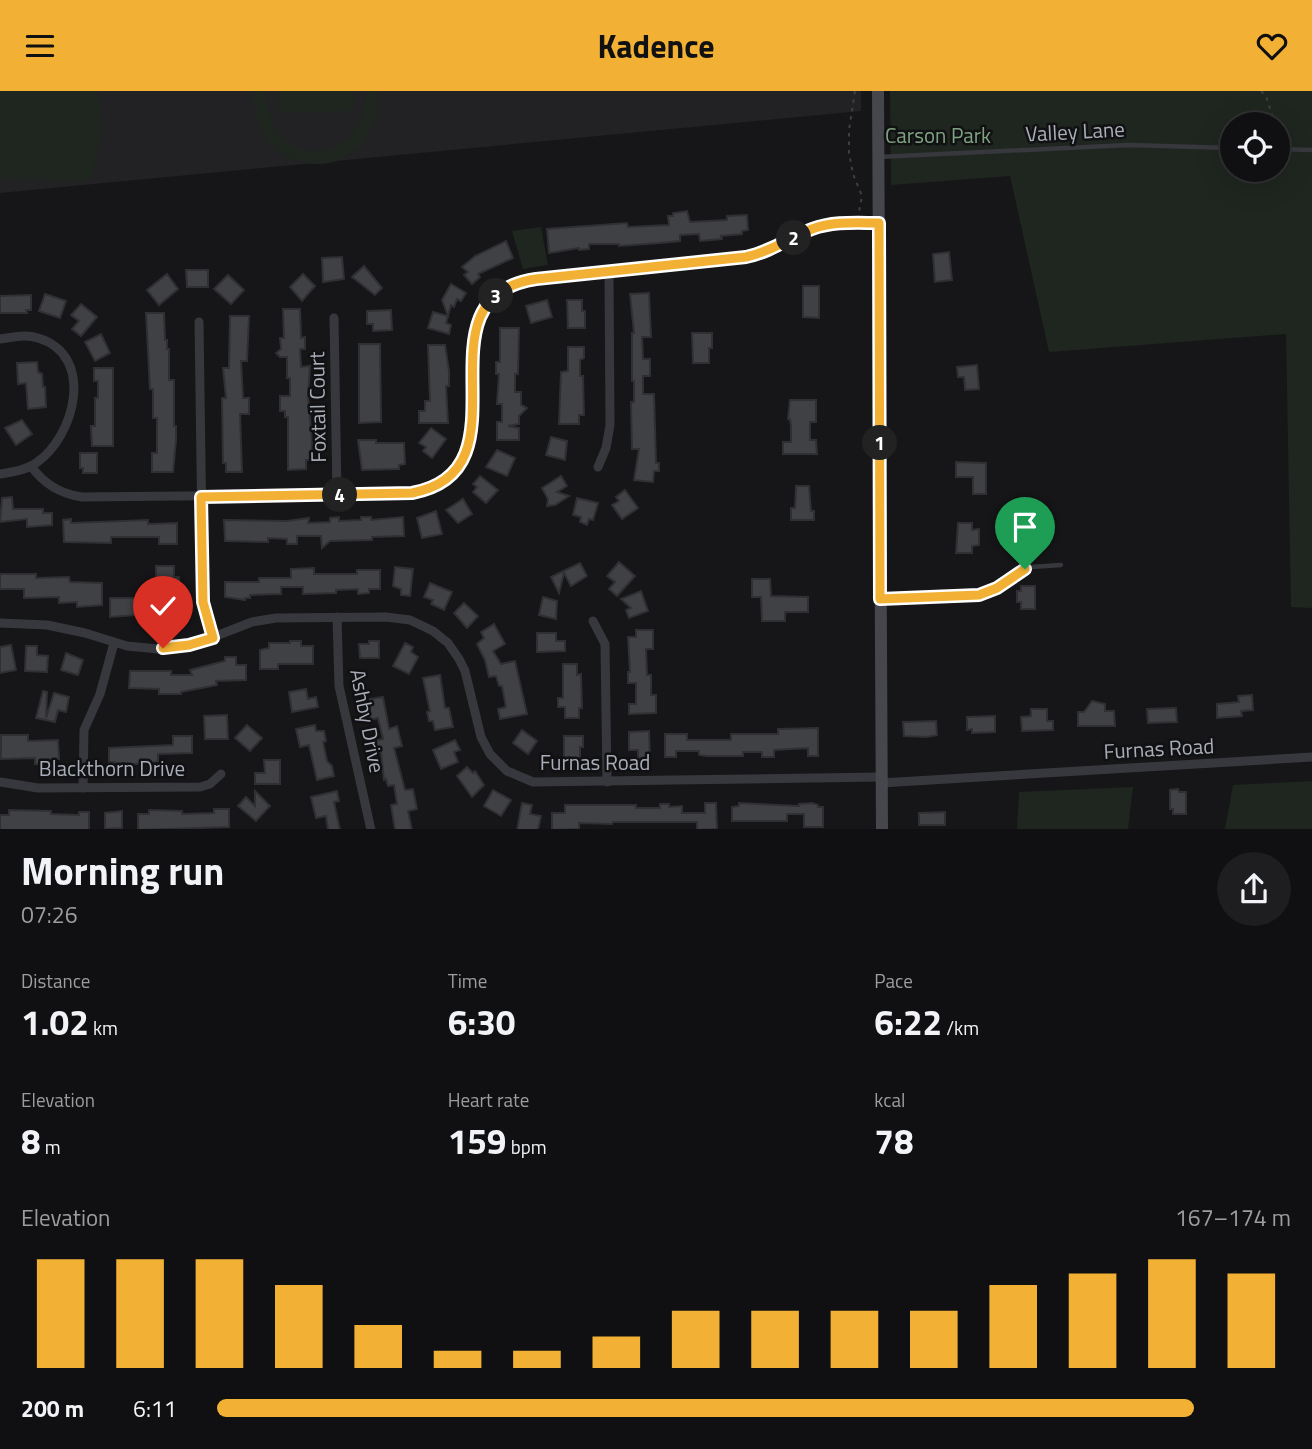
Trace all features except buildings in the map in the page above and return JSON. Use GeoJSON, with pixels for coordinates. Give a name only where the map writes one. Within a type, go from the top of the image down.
{"type":"FeatureCollection","features":[{"type":"Feature","properties":{"kind":"main road"},"geometry":{"type":"LineString","coordinates":[[877,91],[882,829]]}},
{"type":"Feature","properties":{"kind":"street"},"geometry":{"type":"LineString","coordinates":[[32,465],[51,486],[73,496],[337,495],[412,493],[429,489],[446,478],[462,461],[471,438],[473,340],[478,322],[501,292],[527,281],[746,257],[771,250],[824,225],[879,223]]}},
{"type":"Feature","properties":{"kind":"street"},"geometry":{"type":"LineString","coordinates":[[598,467],[606,448],[610,425],[609,272]]}},
{"type":"Feature","properties":{"kind":"street","name":"Foxtail Court"},"geometry":{"type":"LineString","coordinates":[[334,318],[337,495]]}},
{"type":"Feature","properties":{"kind":"street"},"geometry":{"type":"LineString","coordinates":[[199,323],[203,602],[213,638]]}},
{"type":"Feature","properties":{"kind":"street"},"geometry":{"type":"LineString","coordinates":[[0,338],[32,337],[46,341],[61,351],[72,373],[73,404],[67,427],[52,449],[32,465],[15,472],[0,474]]}},
{"type":"Feature","properties":{"kind":"street","name":"Ashby Drive"},"geometry":{"type":"LineString","coordinates":[[337,617],[340,686],[371,829]]}},
{"type":"Feature","properties":{"kind":"street","name":"Furnas Road"},"geometry":{"type":"LineString","coordinates":[[0,623],[23,622],[66,628],[114,643],[158,649],[189,645],[253,622],[276,618],[394,617],[410,620],[433,631],[459,659],[465,671],[481,737],[490,754],[507,771],[533,782],[881,780],[1312,757]]}},
{"type":"Feature","properties":{"kind":"street"},"geometry":{"type":"LineString","coordinates":[[593,621],[605,644],[607,782]]}},
{"type":"Feature","properties":{"kind":"street"},"geometry":{"type":"LineString","coordinates":[[83,788],[84,734],[100,694],[114,643]]}},
{"type":"Feature","properties":{"kind":"street","name":"Blackthorn Drive"},"geometry":{"type":"LineString","coordinates":[[0,782],[38,788],[200,787],[211,784],[221,775]]}},
{"type":"Feature","properties":{"kind":"lane","name":"Valley Lane"},"geometry":{"type":"LineString","coordinates":[[878,157],[1128,145],[1220,148]]}},
{"type":"Feature","properties":{"kind":"lane"},"geometry":{"type":"LineString","coordinates":[[1290,149],[1312,150]]}},
{"type":"Feature","properties":{"kind":"lane"},"geometry":{"type":"LineString","coordinates":[[880,599],[971,597],[997,588],[1031,566],[1061,565]]}},
{"type":"Feature","properties":{"kind":"path"},"geometry":{"type":"LineString","coordinates":[[855,91],[849,130],[849,153],[853,174],[862,196],[859,212]]}},
{"type":"Feature","properties":{"kind":"path"},"geometry":{"type":"LineString","coordinates":[[1261,91],[1266,96],[1271,112]]}},
{"type":"Feature","properties":{"kind":"shaded area"},"geometry":{"type":"Polygon","coordinates":[[[0,91],[861,91],[861,111],[0,193],[0,91]]]}},
{"type":"Feature","properties":{"kind":"green space"},"geometry":{"type":"Polygon","coordinates":[[[0,91],[98,91],[102,133],[90,181],[0,179],[0,91]]]}},
{"type":"Feature","properties":{"kind":"green space"},"geometry":{"type":"Polygon","coordinates":[[[253,91],[266,91],[271,117],[282,136],[298,147],[316,151],[335,147],[351,136],[362,117],[366,91],[379,91],[374,123],[360,146],[340,159],[317,164],[294,160],[273,146],[259,123],[253,91]]]}},
{"type":"Feature","properties":{"kind":"green space"},"geometry":{"type":"Polygon","coordinates":[[[278,91],[353,91],[353,111],[279,112],[278,91]]]}},
{"type":"Feature","properties":{"kind":"green space","name":"Carson Park"},"geometry":{"type":"Polygon","coordinates":[[[890,91],[1312,91],[1312,608],[1291,607],[1286,334],[1049,352],[1010,176],[891,185],[890,91]]]}},
{"type":"Feature","properties":{"kind":"green space"},"geometry":{"type":"Polygon","coordinates":[[[541,227],[548,265],[523,269],[512,231],[541,227]]]}},
{"type":"Feature","properties":{"kind":"green space"},"geometry":{"type":"Polygon","coordinates":[[[1312,781],[1312,829],[1225,829],[1233,785],[1312,781]]]}},
{"type":"Feature","properties":{"kind":"green space"},"geometry":{"type":"Polygon","coordinates":[[[1133,787],[1128,829],[1017,829],[1019,792],[1133,787]]]}},
{"type":"Feature","properties":{"kind":"route"},"geometry":{"type":"LineString","coordinates":[[163,648],[189,645],[213,638],[203,602],[201,497],[403,494],[438,484],[453,472],[465,456],[472,433],[472,349],[475,330],[480,317],[501,292],[513,285],[536,279],[746,257],[779,247],[824,225],[844,223],[879,223],[880,599],[971,597],[997,588],[1025,569]]}}]}
